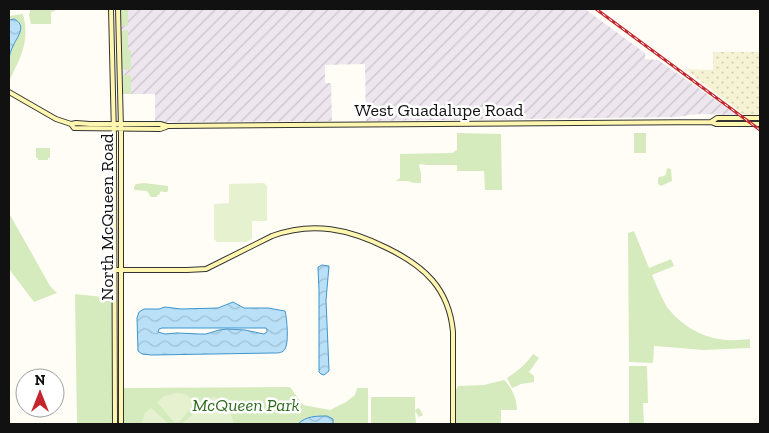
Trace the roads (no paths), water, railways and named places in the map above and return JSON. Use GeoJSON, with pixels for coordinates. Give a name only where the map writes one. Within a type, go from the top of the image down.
{"type":"FeatureCollection","features":[{"type":"Feature","properties":{"kind":"main road","name":"North McQueen Road"},"geometry":{"type":"LineString","coordinates":[[112,9],[115,424]]}},
{"type":"Feature","properties":{"kind":"main road","name":"North McQueen Road"},"geometry":{"type":"LineString","coordinates":[[118,9],[121,127],[121,424]]}},
{"type":"Feature","properties":{"kind":"main road"},"geometry":{"type":"LineString","coordinates":[[112,45],[119,45]]}},
{"type":"Feature","properties":{"kind":"main road","name":"West Guadalupe Road"},"geometry":{"type":"LineString","coordinates":[[9,92],[56,119],[71,124],[77,129],[160,124],[167,126],[711,122],[716,124],[760,124]]}},
{"type":"Feature","properties":{"kind":"main road","name":"West Guadalupe Road"},"geometry":{"type":"LineString","coordinates":[[711,122],[717,118],[760,118]]}},
{"type":"Feature","properties":{"kind":"main road"},"geometry":{"type":"LineString","coordinates":[[114,192],[118,193],[118,200],[121,205]]}},
{"type":"Feature","properties":{"kind":"main road"},"geometry":{"type":"LineString","coordinates":[[115,270],[206,269],[260,241],[292,230],[312,228],[338,230],[364,237],[417,265],[437,286],[444,300],[452,324],[453,424]]}},
{"type":"Feature","properties":{"kind":"main road"},"geometry":{"type":"LineString","coordinates":[[115,399],[122,398]]}},
{"type":"Feature","properties":{"kind":"water"},"geometry":{"type":"Polygon","coordinates":[[[14,19],[18,21],[21,27],[9,56],[9,20],[14,19]]]}},
{"type":"Feature","properties":{"kind":"water"},"geometry":{"type":"Polygon","coordinates":[[[322,265],[329,266],[326,300],[329,371],[324,375],[319,372],[318,267],[322,265]]]}},
{"type":"Feature","properties":{"kind":"water"},"geometry":{"type":"Polygon","coordinates":[[[233,302],[244,308],[268,308],[285,311],[287,336],[285,349],[277,353],[151,355],[142,354],[138,351],[137,318],[139,312],[144,309],[165,307],[181,309],[218,308],[233,302]],[[162,328],[158,332],[165,334],[206,334],[227,329],[264,334],[267,332],[266,328],[162,328]]]}},
{"type":"Feature","properties":{"kind":"water"},"geometry":{"type":"Polygon","coordinates":[[[315,416],[327,416],[333,419],[333,424],[298,424],[315,416]]]}},
{"type":"Feature","properties":{"kind":"railway"},"geometry":{"type":"LineString","coordinates":[[596,9],[760,130]]}},
{"type":"Feature","properties":{"kind":"park label","name":"McQueen Park"},"geometry":{"type":"Point","coordinates":[246,405]}}]}
